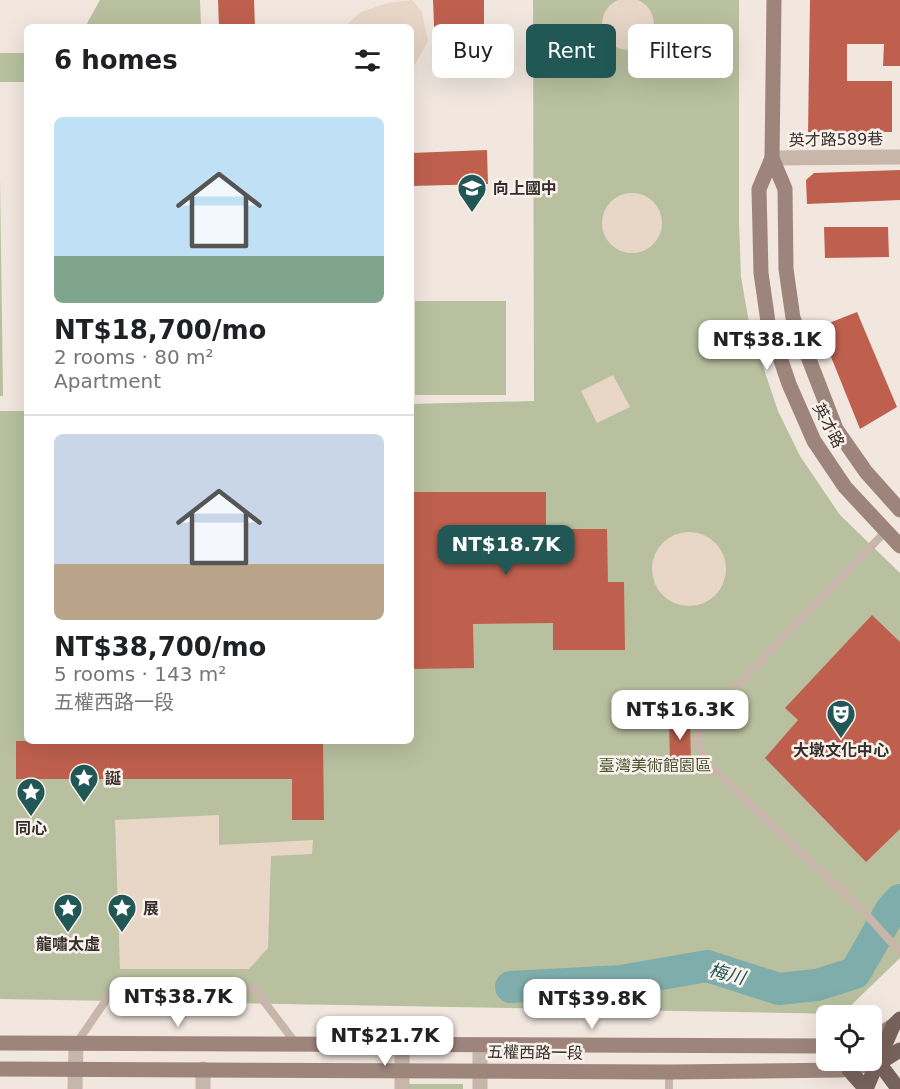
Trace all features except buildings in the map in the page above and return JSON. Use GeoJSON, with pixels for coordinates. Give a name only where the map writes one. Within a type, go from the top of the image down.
{"type":"FeatureCollection","features":[{"type":"Feature","properties":{"kind":"main road","name":"英才路"},"geometry":{"type":"LineString","coordinates":[[774,0],[772,158],[784,189],[786,269],[793,318],[815,380],[836,429],[866,472],[900,510]]}},
{"type":"Feature","properties":{"kind":"main road","name":"英才路"},"geometry":{"type":"LineString","coordinates":[[772,158],[759,189],[761,273],[768,322],[789,384],[813,441],[845,487],[900,546]]}},
{"type":"Feature","properties":{"kind":"main road"},"geometry":{"type":"LineString","coordinates":[[882,1033],[897,1023]]}},
{"type":"Feature","properties":{"kind":"main road"},"geometry":{"type":"LineString","coordinates":[[882,1048],[897,1023]]}},
{"type":"Feature","properties":{"kind":"main road","name":"五權西路一段"},"geometry":{"type":"LineString","coordinates":[[0,1043],[480,1047],[816,1046]]}},
{"type":"Feature","properties":{"kind":"main road"},"geometry":{"type":"LineString","coordinates":[[882,1057],[900,1050]]}},
{"type":"Feature","properties":{"kind":"main road"},"geometry":{"type":"LineString","coordinates":[[882,1067],[898,1083]]}},
{"type":"Feature","properties":{"kind":"main road","name":"五權西路一段"},"geometry":{"type":"LineString","coordinates":[[0,1069],[669,1072],[816,1070]]}},
{"type":"Feature","properties":{"kind":"main road"},"geometry":{"type":"LineString","coordinates":[[850,1071],[866,1089]]}},
{"type":"Feature","properties":{"kind":"main road"},"geometry":{"type":"LineString","coordinates":[[866,1089],[872,1071]]}},
{"type":"Feature","properties":{"kind":"street","name":"英才路589巷"},"geometry":{"type":"LineString","coordinates":[[772,158],[900,157]]}},
{"type":"Feature","properties":{"kind":"street"},"geometry":{"type":"LineString","coordinates":[[75,1089],[76,1044]]}},
{"type":"Feature","properties":{"kind":"street"},"geometry":{"type":"LineString","coordinates":[[402,1046],[402,1089]]}},
{"type":"Feature","properties":{"kind":"street"},"geometry":{"type":"LineString","coordinates":[[480,1047],[480,1089]]}},
{"type":"Feature","properties":{"kind":"street"},"geometry":{"type":"LineString","coordinates":[[203,1069],[203,1089]]}},
{"type":"Feature","properties":{"kind":"lane"},"geometry":{"type":"LineString","coordinates":[[885,532],[700,724],[696,741],[709,765],[865,913],[900,952]]}},
{"type":"Feature","properties":{"kind":"lane"},"geometry":{"type":"LineString","coordinates":[[76,1044],[115,987],[254,988],[297,1045]]}},
{"type":"Feature","properties":{"kind":"lane"},"geometry":{"type":"LineString","coordinates":[[669,1072],[669,1089]]}},
{"type":"Feature","properties":{"kind":"green space"},"geometry":{"type":"Polygon","coordinates":[[[100,0],[200,0],[201,24],[87,24],[100,0]]]}},
{"type":"Feature","properties":{"kind":"green space","name":"臺灣美術館園區"},"geometry":{"type":"Polygon","coordinates":[[[533,0],[739,0],[739,223],[741,277],[750,328],[778,411],[800,456],[840,515],[900,573],[900,958],[851,1005],[816,1005],[816,1014],[0,999],[0,411],[24,411],[24,744],[414,744],[414,404],[534,401],[533,78],[616,78],[616,24],[533,24],[533,0]]]}},
{"type":"Feature","properties":{"kind":"green space"},"geometry":{"type":"Polygon","coordinates":[[[0,53],[24,53],[24,82],[0,82],[0,53]]]}},
{"type":"Feature","properties":{"kind":"green space"},"geometry":{"type":"Polygon","coordinates":[[[0,176],[3,396],[0,396],[0,176]]]}},
{"type":"Feature","properties":{"kind":"green space"},"geometry":{"type":"Polygon","coordinates":[[[415,301],[506,301],[506,395],[415,395],[415,301]]]}},
{"type":"Feature","properties":{"kind":"green space"},"geometry":{"type":"Polygon","coordinates":[[[404,1084],[463,1084],[463,1089],[404,1089],[404,1084]]]}},
{"type":"Feature","properties":{"kind":"shaded area"},"geometry":{"type":"Polygon","coordinates":[[[623,-1],[642,2],[652,14],[654,24],[628,24],[628,50],[616,47],[616,24],[602,24],[606,10],[614,2],[623,-1]]]}},
{"type":"Feature","properties":{"kind":"shaded area"},"geometry":{"type":"Polygon","coordinates":[[[412,0],[422,12],[428,41],[414,67],[414,24],[347,24],[361,12],[387,3],[412,0]]]}},
{"type":"Feature","properties":{"kind":"shaded area"},"geometry":{"type":"Polygon","coordinates":[[[626,193],[638,193],[649,198],[657,206],[662,223],[660,235],[649,248],[638,253],[626,253],[615,248],[607,240],[602,229],[602,217],[607,206],[615,198],[626,193]]]}},
{"type":"Feature","properties":{"kind":"shaded area"},"geometry":{"type":"Polygon","coordinates":[[[613,375],[630,407],[597,423],[581,391],[613,375]]]}},
{"type":"Feature","properties":{"kind":"shaded area"},"geometry":{"type":"Polygon","coordinates":[[[682,532],[696,532],[710,538],[720,548],[726,562],[726,576],[720,590],[710,600],[696,606],[682,606],[668,600],[658,590],[652,576],[652,562],[658,548],[668,538],[682,532]]]}},
{"type":"Feature","properties":{"kind":"shaded area"},"geometry":{"type":"Polygon","coordinates":[[[219,815],[219,845],[313,840],[312,854],[271,856],[268,948],[249,969],[120,969],[115,820],[219,815]]]}},
{"type":"Feature","properties":{"kind":"waterway","name":"梅川"},"geometry":{"type":"LineString","coordinates":[[511,987],[621,981],[707,966],[779,989],[817,985],[855,973],[891,910],[900,900]]}},
{"type":"Feature","properties":{"kind":"place","name":"向上國中"},"geometry":{"type":"Point","coordinates":[472,214]}},
{"type":"Feature","properties":{"kind":"place","name":"大墩文化中心"},"geometry":{"type":"Point","coordinates":[841,740]}},
{"type":"Feature","properties":{"kind":"place","name":"誕"},"geometry":{"type":"Point","coordinates":[84,804]}},
{"type":"Feature","properties":{"kind":"place","name":"同心"},"geometry":{"type":"Point","coordinates":[31,818]}},
{"type":"Feature","properties":{"kind":"place","name":"龍嘯太虛"},"geometry":{"type":"Point","coordinates":[68,934]}},
{"type":"Feature","properties":{"kind":"place","name":"展"},"geometry":{"type":"Point","coordinates":[122,934]}}]}
